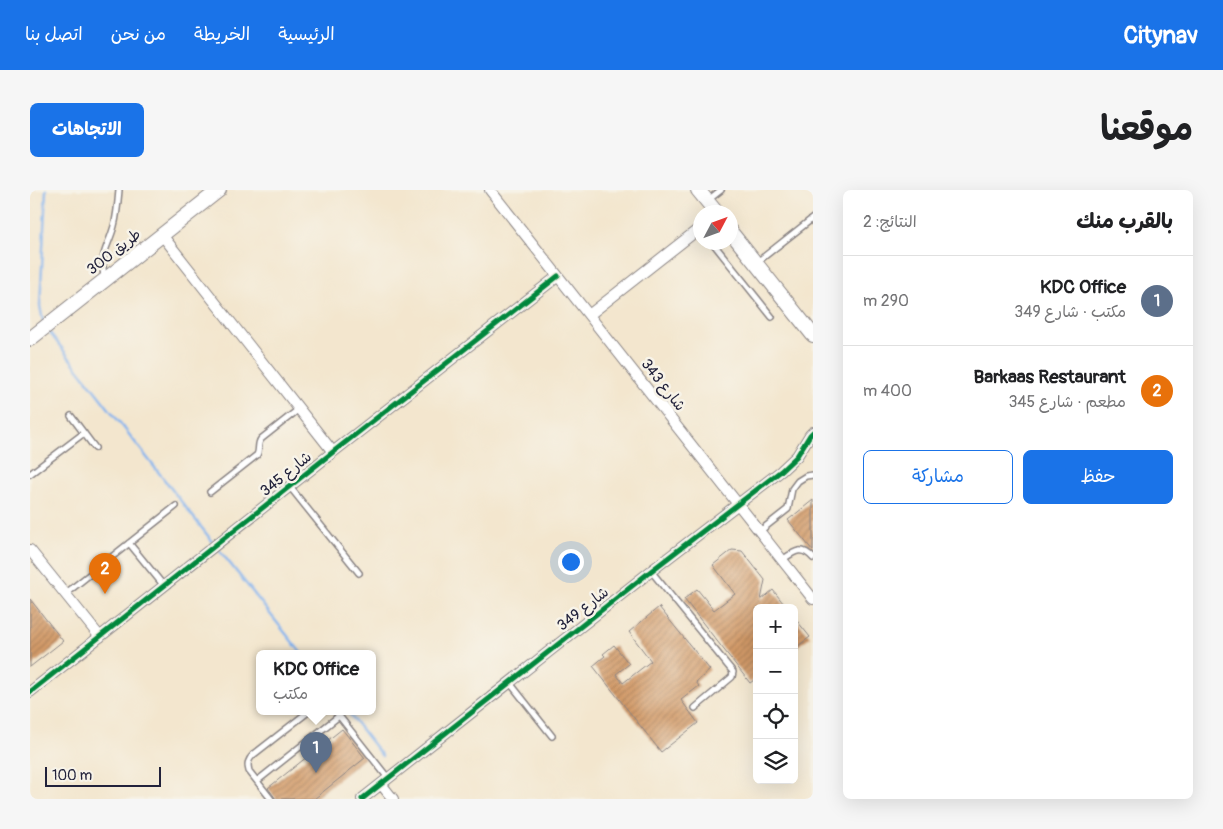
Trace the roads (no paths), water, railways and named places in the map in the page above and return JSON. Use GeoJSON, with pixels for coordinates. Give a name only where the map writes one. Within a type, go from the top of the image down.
{"type":"FeatureCollection","features":[{"type":"Feature","properties":{"kind":"main road","name":"طريق 300"},"geometry":{"type":"LineString","coordinates":[[30,339],[219,190]]}},
{"type":"Feature","properties":{"kind":"main road"},"geometry":{"type":"LineString","coordinates":[[703,194],[711,205]]}},
{"type":"Feature","properties":{"kind":"main road"},"geometry":{"type":"LineString","coordinates":[[738,241],[813,336]]}},
{"type":"Feature","properties":{"kind":"street","name":"شارع 343"},"geometry":{"type":"LineString","coordinates":[[490,190],[813,599]]}},
{"type":"Feature","properties":{"kind":"street"},"geometry":{"type":"LineString","coordinates":[[589,315],[693,233]]}},
{"type":"Feature","properties":{"kind":"street"},"geometry":{"type":"LineString","coordinates":[[162,236],[333,452]]}},
{"type":"Feature","properties":{"kind":"street","name":"شارع 345"},"geometry":{"type":"LineString","coordinates":[[30,692],[558,276]]}},
{"type":"Feature","properties":{"kind":"street","name":"شارع 349"},"geometry":{"type":"LineString","coordinates":[[362,799],[781,471],[797,456],[813,432]]}},
{"type":"Feature","properties":{"kind":"street"},"geometry":{"type":"LineString","coordinates":[[30,550],[100,637]]}},
{"type":"Feature","properties":{"kind":"street"},"geometry":{"type":"LineString","coordinates":[[385,781],[393,799]]}},
{"type":"Feature","properties":{"kind":"lane"},"geometry":{"type":"LineString","coordinates":[[105,280],[102,265],[104,250],[114,226],[119,190]]}},
{"type":"Feature","properties":{"kind":"lane"},"geometry":{"type":"LineString","coordinates":[[703,194],[721,190]]}},
{"type":"Feature","properties":{"kind":"lane"},"geometry":{"type":"LineString","coordinates":[[756,264],[813,218]]}},
{"type":"Feature","properties":{"kind":"lane"},"geometry":{"type":"LineString","coordinates":[[718,250],[772,317]]}},
{"type":"Feature","properties":{"kind":"lane"},"geometry":{"type":"LineString","coordinates":[[210,492],[257,455],[261,439],[299,409]]}},
{"type":"Feature","properties":{"kind":"lane"},"geometry":{"type":"LineString","coordinates":[[71,416],[95,448]]}},
{"type":"Feature","properties":{"kind":"lane"},"geometry":{"type":"LineString","coordinates":[[30,474],[84,433]]}},
{"type":"Feature","properties":{"kind":"lane"},"geometry":{"type":"LineString","coordinates":[[759,532],[788,509],[792,489],[798,481],[806,476],[813,475]]}},
{"type":"Feature","properties":{"kind":"lane"},"geometry":{"type":"LineString","coordinates":[[290,486],[359,573]]}},
{"type":"Feature","properties":{"kind":"lane"},"geometry":{"type":"LineString","coordinates":[[65,594],[176,506]]}},
{"type":"Feature","properties":{"kind":"lane"},"geometry":{"type":"LineString","coordinates":[[129,543],[164,586]]}},
{"type":"Feature","properties":{"kind":"lane"},"geometry":{"type":"LineString","coordinates":[[782,560],[793,552],[798,551],[806,552],[813,558]]}},
{"type":"Feature","properties":{"kind":"lane"},"geometry":{"type":"LineString","coordinates":[[651,571],[733,670],[732,677],[695,708]]}},
{"type":"Feature","properties":{"kind":"lane"},"geometry":{"type":"LineString","coordinates":[[510,682],[552,736]]}},
{"type":"Feature","properties":{"kind":"lane"},"geometry":{"type":"LineString","coordinates":[[271,799],[248,767],[249,760],[304,715]]}},
{"type":"Feature","properties":{"kind":"lane"},"geometry":{"type":"LineString","coordinates":[[257,781],[336,715]]}},
{"type":"Feature","properties":{"kind":"lane"},"geometry":{"type":"LineString","coordinates":[[338,715],[385,781]]}},
{"type":"Feature","properties":{"kind":"waterway"},"geometry":{"type":"LineString","coordinates":[[43,321],[40,306],[46,190]]}},
{"type":"Feature","properties":{"kind":"waterway"},"geometry":{"type":"LineString","coordinates":[[50,333],[212,541]]}},
{"type":"Feature","properties":{"kind":"waterway"},"geometry":{"type":"LineString","coordinates":[[220,551],[299,650]]}},
{"type":"Feature","properties":{"kind":"waterway"},"geometry":{"type":"LineString","coordinates":[[350,715],[382,756]]}},
{"type":"Feature","properties":{"kind":"place","name":"Barkaas Restaurant"},"geometry":{"type":"Point","coordinates":[105,594]}},
{"type":"Feature","properties":{"kind":"place","name":"KDC Office"},"geometry":{"type":"Point","coordinates":[316,773]}}]}
